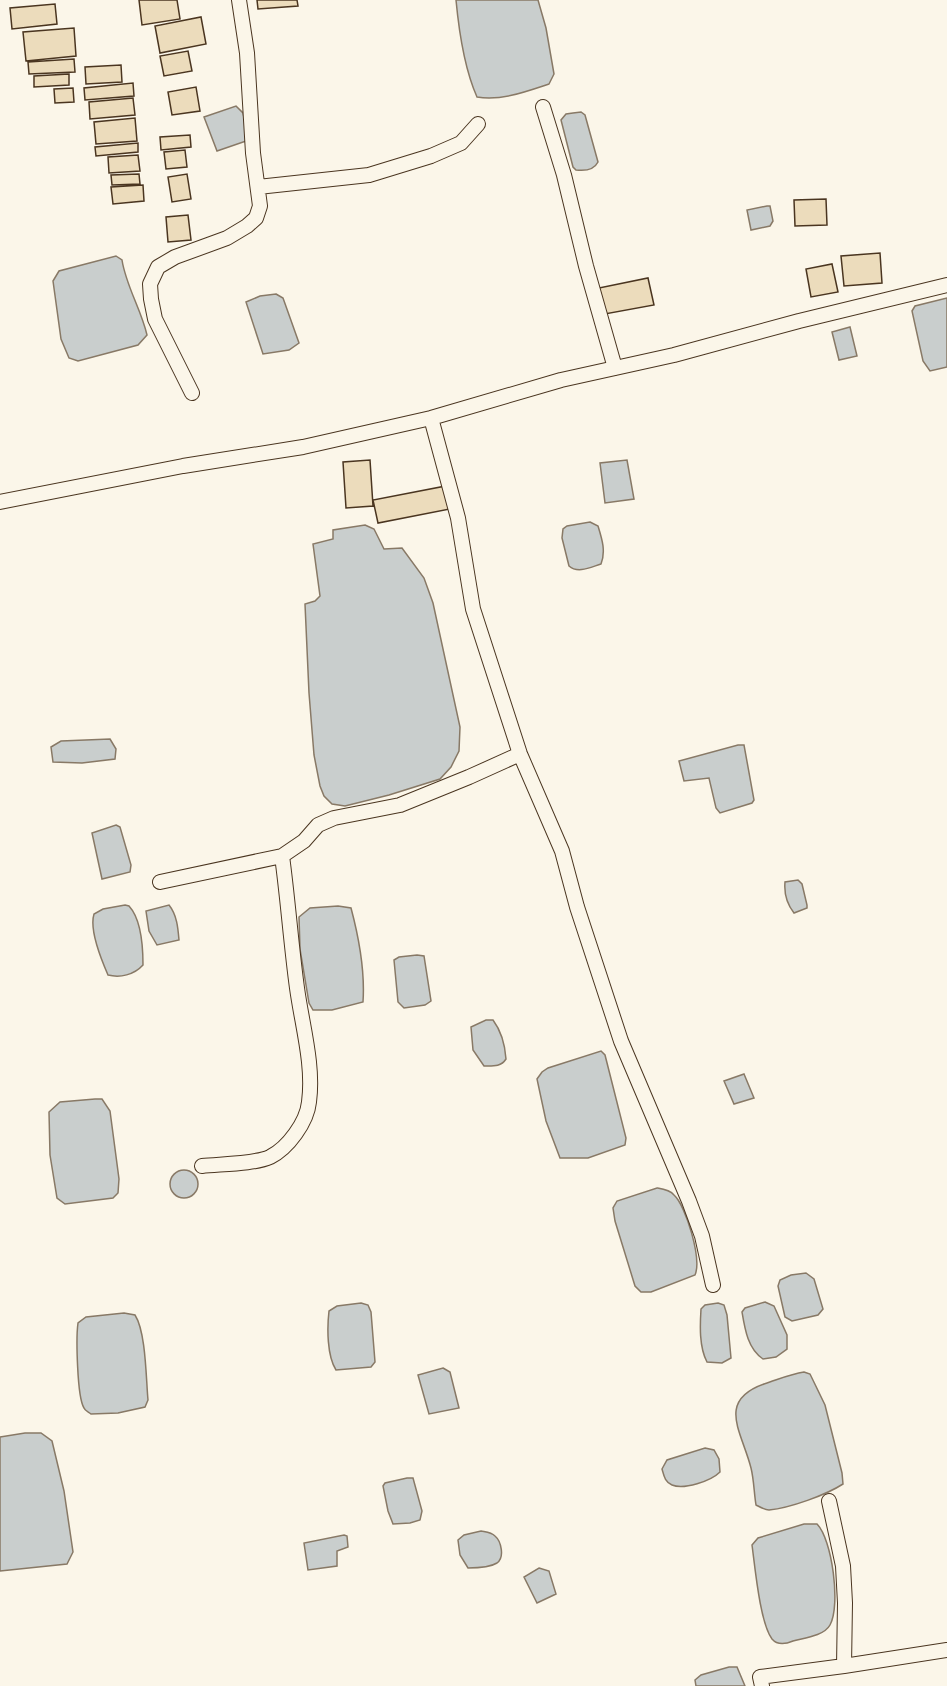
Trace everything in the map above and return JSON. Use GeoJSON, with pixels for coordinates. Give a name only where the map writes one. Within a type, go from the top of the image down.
{"type":"FeatureCollection","features":[{"type":"Feature","properties":{"kind":"street"},"geometry":{"type":"LineString","coordinates":[[192,393],[155,319],[150,284],[158,267],[175,257],[227,238],[256,218],[260,206],[239,0]]}},
{"type":"Feature","properties":{"kind":"street"},"geometry":{"type":"LineString","coordinates":[[543,106],[615,368]]}},
{"type":"Feature","properties":{"kind":"street"},"geometry":{"type":"LineString","coordinates":[[258,187],[369,175],[431,156],[461,143],[478,124]]}},
{"type":"Feature","properties":{"kind":"street"},"geometry":{"type":"LineString","coordinates":[[0,502],[183,466],[303,447],[431,418],[561,380],[674,355],[799,321],[947,285]]}},
{"type":"Feature","properties":{"kind":"street"},"geometry":{"type":"LineString","coordinates":[[431,418],[459,518],[473,609],[520,754],[562,851],[577,907],[621,1041],[702,1236],[713,1285]]}},
{"type":"Feature","properties":{"kind":"street"},"geometry":{"type":"LineString","coordinates":[[160,882],[282,856],[304,841],[318,825],[334,818],[400,805],[520,754]]}},
{"type":"Feature","properties":{"kind":"street"},"geometry":{"type":"LineString","coordinates":[[202,1166],[270,1157],[282,1148],[299,1129],[309,1105],[310,1077],[292,952],[282,856]]}},
{"type":"Feature","properties":{"kind":"street"},"geometry":{"type":"LineString","coordinates":[[829,1501],[843,1566],[844,1666]]}},
{"type":"Feature","properties":{"kind":"street"},"geometry":{"type":"LineString","coordinates":[[762,1686],[760,1677],[947,1650]]}},
{"type":"Feature","properties":{"kind":"shaded area"},"geometry":{"type":"Polygon","coordinates":[[[456,0],[538,0],[546,28],[554,74],[549,84],[504,97],[477,97],[463,50],[456,0]]]}},
{"type":"Feature","properties":{"kind":"shaded area"},"geometry":{"type":"Polygon","coordinates":[[[236,106],[243,113],[249,140],[217,151],[204,117],[236,106]]]}},
{"type":"Feature","properties":{"kind":"shaded area"},"geometry":{"type":"Polygon","coordinates":[[[581,112],[585,115],[598,162],[594,167],[576,170],[573,167],[561,120],[566,114],[581,112]]]}},
{"type":"Feature","properties":{"kind":"shaded area"},"geometry":{"type":"Polygon","coordinates":[[[770,206],[773,221],[770,226],[751,230],[747,210],[770,206]]]}},
{"type":"Feature","properties":{"kind":"shaded area"},"geometry":{"type":"Polygon","coordinates":[[[116,256],[122,260],[147,335],[138,345],[78,361],[69,358],[61,339],[53,281],[59,271],[116,256]]]}},
{"type":"Feature","properties":{"kind":"shaded area"},"geometry":{"type":"Polygon","coordinates":[[[276,294],[283,298],[299,343],[289,350],[263,354],[246,302],[260,296],[276,294]]]}},
{"type":"Feature","properties":{"kind":"shaded area"},"geometry":{"type":"Polygon","coordinates":[[[947,298],[947,367],[930,371],[923,361],[912,311],[915,306],[947,298]]]}},
{"type":"Feature","properties":{"kind":"shaded area"},"geometry":{"type":"Polygon","coordinates":[[[850,327],[857,356],[839,360],[832,332],[850,327]]]}},
{"type":"Feature","properties":{"kind":"shaded area"},"geometry":{"type":"Polygon","coordinates":[[[627,460],[634,499],[605,503],[600,463],[627,460]]]}},
{"type":"Feature","properties":{"kind":"shaded area"},"geometry":{"type":"Polygon","coordinates":[[[590,522],[598,526],[601,536],[603,550],[601,564],[585,569],[573,568],[569,566],[562,538],[563,529],[567,526],[590,522]]]}},
{"type":"Feature","properties":{"kind":"shaded area"},"geometry":{"type":"Polygon","coordinates":[[[365,525],[374,529],[384,549],[402,548],[424,578],[433,603],[460,727],[459,751],[451,767],[440,779],[345,806],[332,804],[324,796],[320,786],[314,755],[305,604],[315,601],[320,596],[313,544],[333,539],[333,530],[365,525]]]}},
{"type":"Feature","properties":{"kind":"shaded area"},"geometry":{"type":"Polygon","coordinates":[[[110,739],[116,749],[115,759],[82,763],[53,762],[51,747],[61,741],[110,739]]]}},
{"type":"Feature","properties":{"kind":"shaded area"},"geometry":{"type":"Polygon","coordinates":[[[744,745],[754,800],[752,803],[720,813],[716,808],[709,778],[684,781],[679,761],[744,745]]]}},
{"type":"Feature","properties":{"kind":"shaded area"},"geometry":{"type":"Polygon","coordinates":[[[116,825],[120,827],[131,865],[130,872],[102,879],[92,833],[116,825]]]}},
{"type":"Feature","properties":{"kind":"shaded area"},"geometry":{"type":"Polygon","coordinates":[[[798,880],[802,884],[807,908],[794,913],[786,898],[785,882],[798,880]]]}},
{"type":"Feature","properties":{"kind":"shaded area"},"geometry":{"type":"Polygon","coordinates":[[[169,905],[178,926],[179,940],[157,945],[149,931],[146,911],[169,905]]]}},
{"type":"Feature","properties":{"kind":"shaded area"},"geometry":{"type":"Polygon","coordinates":[[[129,906],[133,912],[139,926],[143,965],[127,975],[108,975],[94,936],[94,914],[103,909],[129,906]]]}},
{"type":"Feature","properties":{"kind":"shaded area"},"geometry":{"type":"Polygon","coordinates":[[[338,906],[351,908],[357,931],[361,955],[363,1002],[332,1010],[313,1010],[309,1003],[300,949],[299,917],[310,908],[338,906]]]}},
{"type":"Feature","properties":{"kind":"shaded area"},"geometry":{"type":"Polygon","coordinates":[[[424,956],[431,1001],[425,1005],[404,1008],[398,1002],[394,960],[399,957],[424,956]]]}},
{"type":"Feature","properties":{"kind":"shaded area"},"geometry":{"type":"Polygon","coordinates":[[[486,1020],[493,1020],[504,1044],[506,1059],[496,1066],[484,1066],[473,1050],[471,1027],[486,1020]]]}},
{"type":"Feature","properties":{"kind":"shaded area"},"geometry":{"type":"Polygon","coordinates":[[[601,1051],[605,1055],[626,1138],[625,1145],[588,1158],[560,1158],[546,1121],[537,1079],[548,1068],[601,1051]]]}},
{"type":"Feature","properties":{"kind":"shaded area"},"geometry":{"type":"Polygon","coordinates":[[[744,1074],[754,1098],[734,1104],[724,1081],[744,1074]]]}},
{"type":"Feature","properties":{"kind":"shaded area"},"geometry":{"type":"Polygon","coordinates":[[[102,1099],[110,1111],[119,1179],[118,1193],[113,1198],[65,1204],[57,1198],[50,1155],[49,1112],[60,1102],[102,1099]]]}},
{"type":"Feature","properties":{"kind":"shaded area"},"geometry":{"type":"Polygon","coordinates":[[[184,1170],[194,1174],[198,1184],[194,1194],[184,1198],[174,1194],[170,1184],[174,1174],[184,1170]]]}},
{"type":"Feature","properties":{"kind":"shaded area"},"geometry":{"type":"Polygon","coordinates":[[[657,1188],[672,1193],[679,1201],[692,1233],[697,1267],[695,1275],[651,1292],[641,1292],[635,1286],[613,1208],[617,1201],[657,1188]]]}},
{"type":"Feature","properties":{"kind":"shaded area"},"geometry":{"type":"Polygon","coordinates":[[[806,1273],[814,1279],[823,1309],[818,1315],[792,1321],[785,1317],[778,1286],[780,1280],[791,1275],[806,1273]]]}},
{"type":"Feature","properties":{"kind":"shaded area"},"geometry":{"type":"Polygon","coordinates":[[[765,1302],[774,1306],[787,1335],[787,1349],[776,1357],[763,1359],[751,1344],[742,1312],[745,1308],[765,1302]]]}},
{"type":"Feature","properties":{"kind":"shaded area"},"geometry":{"type":"Polygon","coordinates":[[[361,1303],[368,1305],[371,1312],[375,1362],[371,1367],[336,1370],[329,1350],[329,1311],[337,1306],[361,1303]]]}},
{"type":"Feature","properties":{"kind":"shaded area"},"geometry":{"type":"Polygon","coordinates":[[[718,1303],[724,1305],[727,1315],[731,1358],[722,1363],[707,1362],[701,1336],[701,1309],[705,1305],[718,1303]]]}},
{"type":"Feature","properties":{"kind":"shaded area"},"geometry":{"type":"Polygon","coordinates":[[[124,1313],[135,1315],[139,1323],[145,1356],[148,1400],[145,1407],[118,1413],[91,1414],[82,1402],[78,1380],[78,1323],[86,1317],[124,1313]]]}},
{"type":"Feature","properties":{"kind":"shaded area"},"geometry":{"type":"Polygon","coordinates":[[[443,1368],[450,1372],[459,1408],[429,1414],[418,1375],[443,1368]]]}},
{"type":"Feature","properties":{"kind":"shaded area"},"geometry":{"type":"Polygon","coordinates":[[[804,1372],[810,1374],[825,1405],[843,1484],[797,1504],[766,1510],[756,1505],[752,1473],[736,1419],[736,1409],[740,1399],[749,1391],[804,1372]]]}},
{"type":"Feature","properties":{"kind":"shaded area"},"geometry":{"type":"Polygon","coordinates":[[[41,1433],[52,1441],[64,1491],[73,1552],[67,1564],[0,1571],[0,1437],[41,1433]]]}},
{"type":"Feature","properties":{"kind":"shaded area"},"geometry":{"type":"Polygon","coordinates":[[[705,1448],[714,1450],[719,1459],[720,1472],[697,1484],[677,1486],[668,1482],[662,1469],[667,1460],[705,1448]]]}},
{"type":"Feature","properties":{"kind":"shaded area"},"geometry":{"type":"Polygon","coordinates":[[[413,1478],[422,1511],[420,1520],[393,1524],[383,1486],[385,1483],[413,1478]]]}},
{"type":"Feature","properties":{"kind":"shaded area"},"geometry":{"type":"Polygon","coordinates":[[[804,1524],[817,1524],[827,1543],[835,1588],[833,1616],[830,1625],[823,1632],[808,1638],[779,1644],[772,1639],[764,1621],[752,1545],[758,1538],[804,1524]]]}},
{"type":"Feature","properties":{"kind":"shaded area"},"geometry":{"type":"Polygon","coordinates":[[[481,1531],[497,1538],[501,1557],[497,1563],[490,1566],[468,1568],[460,1555],[458,1540],[464,1535],[481,1531]]]}},
{"type":"Feature","properties":{"kind":"shaded area"},"geometry":{"type":"Polygon","coordinates":[[[347,1536],[348,1547],[337,1551],[337,1566],[308,1570],[304,1543],[347,1536]]]}},
{"type":"Feature","properties":{"kind":"shaded area"},"geometry":{"type":"Polygon","coordinates":[[[539,1568],[549,1571],[556,1594],[537,1603],[524,1577],[539,1568]]]}},
{"type":"Feature","properties":{"kind":"shaded area"},"geometry":{"type":"Polygon","coordinates":[[[737,1667],[745,1686],[696,1686],[695,1680],[701,1675],[737,1667]]]}},
{"type":"Feature","properties":{"kind":"building"},"geometry":{"type":"Polygon","coordinates":[[[139,0],[177,0],[180,19],[142,25],[139,0]]]}},
{"type":"Feature","properties":{"kind":"building"},"geometry":{"type":"Polygon","coordinates":[[[257,0],[297,0],[298,6],[258,9],[257,0]]]}},
{"type":"Feature","properties":{"kind":"building"},"geometry":{"type":"Polygon","coordinates":[[[55,4],[57,24],[12,29],[10,8],[55,4]]]}},
{"type":"Feature","properties":{"kind":"building"},"geometry":{"type":"Polygon","coordinates":[[[201,17],[206,44],[160,53],[155,26],[201,17]]]}},
{"type":"Feature","properties":{"kind":"building"},"geometry":{"type":"Polygon","coordinates":[[[74,28],[76,56],[26,61],[23,32],[74,28]]]}},
{"type":"Feature","properties":{"kind":"building"},"geometry":{"type":"Polygon","coordinates":[[[188,51],[192,71],[164,76],[160,56],[188,51]]]}},
{"type":"Feature","properties":{"kind":"building"},"geometry":{"type":"Polygon","coordinates":[[[74,59],[75,72],[29,74],[28,62],[74,59]]]}},
{"type":"Feature","properties":{"kind":"building"},"geometry":{"type":"Polygon","coordinates":[[[121,65],[122,82],[86,84],[85,67],[121,65]]]}},
{"type":"Feature","properties":{"kind":"building"},"geometry":{"type":"Polygon","coordinates":[[[69,74],[69,85],[34,87],[34,76],[69,74]]]}},
{"type":"Feature","properties":{"kind":"building"},"geometry":{"type":"Polygon","coordinates":[[[133,83],[134,96],[85,100],[84,88],[133,83]]]}},
{"type":"Feature","properties":{"kind":"building"},"geometry":{"type":"Polygon","coordinates":[[[196,87],[200,111],[172,115],[168,92],[196,87]]]}},
{"type":"Feature","properties":{"kind":"building"},"geometry":{"type":"Polygon","coordinates":[[[73,88],[74,102],[55,103],[54,89],[73,88]]]}},
{"type":"Feature","properties":{"kind":"building"},"geometry":{"type":"Polygon","coordinates":[[[133,98],[135,115],[90,119],[89,102],[133,98]]]}},
{"type":"Feature","properties":{"kind":"building"},"geometry":{"type":"Polygon","coordinates":[[[135,118],[137,141],[96,144],[94,122],[135,118]]]}},
{"type":"Feature","properties":{"kind":"building"},"geometry":{"type":"Polygon","coordinates":[[[190,135],[191,147],[161,150],[160,137],[190,135]]]}},
{"type":"Feature","properties":{"kind":"building"},"geometry":{"type":"Polygon","coordinates":[[[138,143],[138,152],[96,156],[95,147],[138,143]]]}},
{"type":"Feature","properties":{"kind":"building"},"geometry":{"type":"Polygon","coordinates":[[[185,150],[187,167],[166,169],[164,152],[185,150]]]}},
{"type":"Feature","properties":{"kind":"building"},"geometry":{"type":"Polygon","coordinates":[[[138,155],[140,171],[109,173],[108,157],[138,155]]]}},
{"type":"Feature","properties":{"kind":"building"},"geometry":{"type":"Polygon","coordinates":[[[139,174],[140,184],[112,185],[111,175],[139,174]]]}},
{"type":"Feature","properties":{"kind":"building"},"geometry":{"type":"Polygon","coordinates":[[[187,174],[191,199],[172,202],[168,177],[187,174]]]}},
{"type":"Feature","properties":{"kind":"building"},"geometry":{"type":"Polygon","coordinates":[[[143,185],[144,201],[113,204],[111,187],[143,185]]]}},
{"type":"Feature","properties":{"kind":"building"},"geometry":{"type":"Polygon","coordinates":[[[826,199],[827,225],[795,226],[794,200],[826,199]]]}},
{"type":"Feature","properties":{"kind":"building"},"geometry":{"type":"Polygon","coordinates":[[[188,215],[191,240],[168,242],[166,217],[188,215]]]}},
{"type":"Feature","properties":{"kind":"building"},"geometry":{"type":"Polygon","coordinates":[[[880,253],[882,283],[844,286],[841,256],[880,253]]]}},
{"type":"Feature","properties":{"kind":"building"},"geometry":{"type":"Polygon","coordinates":[[[832,264],[838,292],[811,297],[806,269],[832,264]]]}},
{"type":"Feature","properties":{"kind":"building"},"geometry":{"type":"Polygon","coordinates":[[[648,278],[654,305],[594,316],[589,290],[648,278]]]}},
{"type":"Feature","properties":{"kind":"building"},"geometry":{"type":"Polygon","coordinates":[[[370,460],[373,506],[346,508],[343,462],[370,460]]]}},
{"type":"Feature","properties":{"kind":"building"},"geometry":{"type":"Polygon","coordinates":[[[451,485],[455,508],[378,523],[373,500],[451,485]]]}}]}
